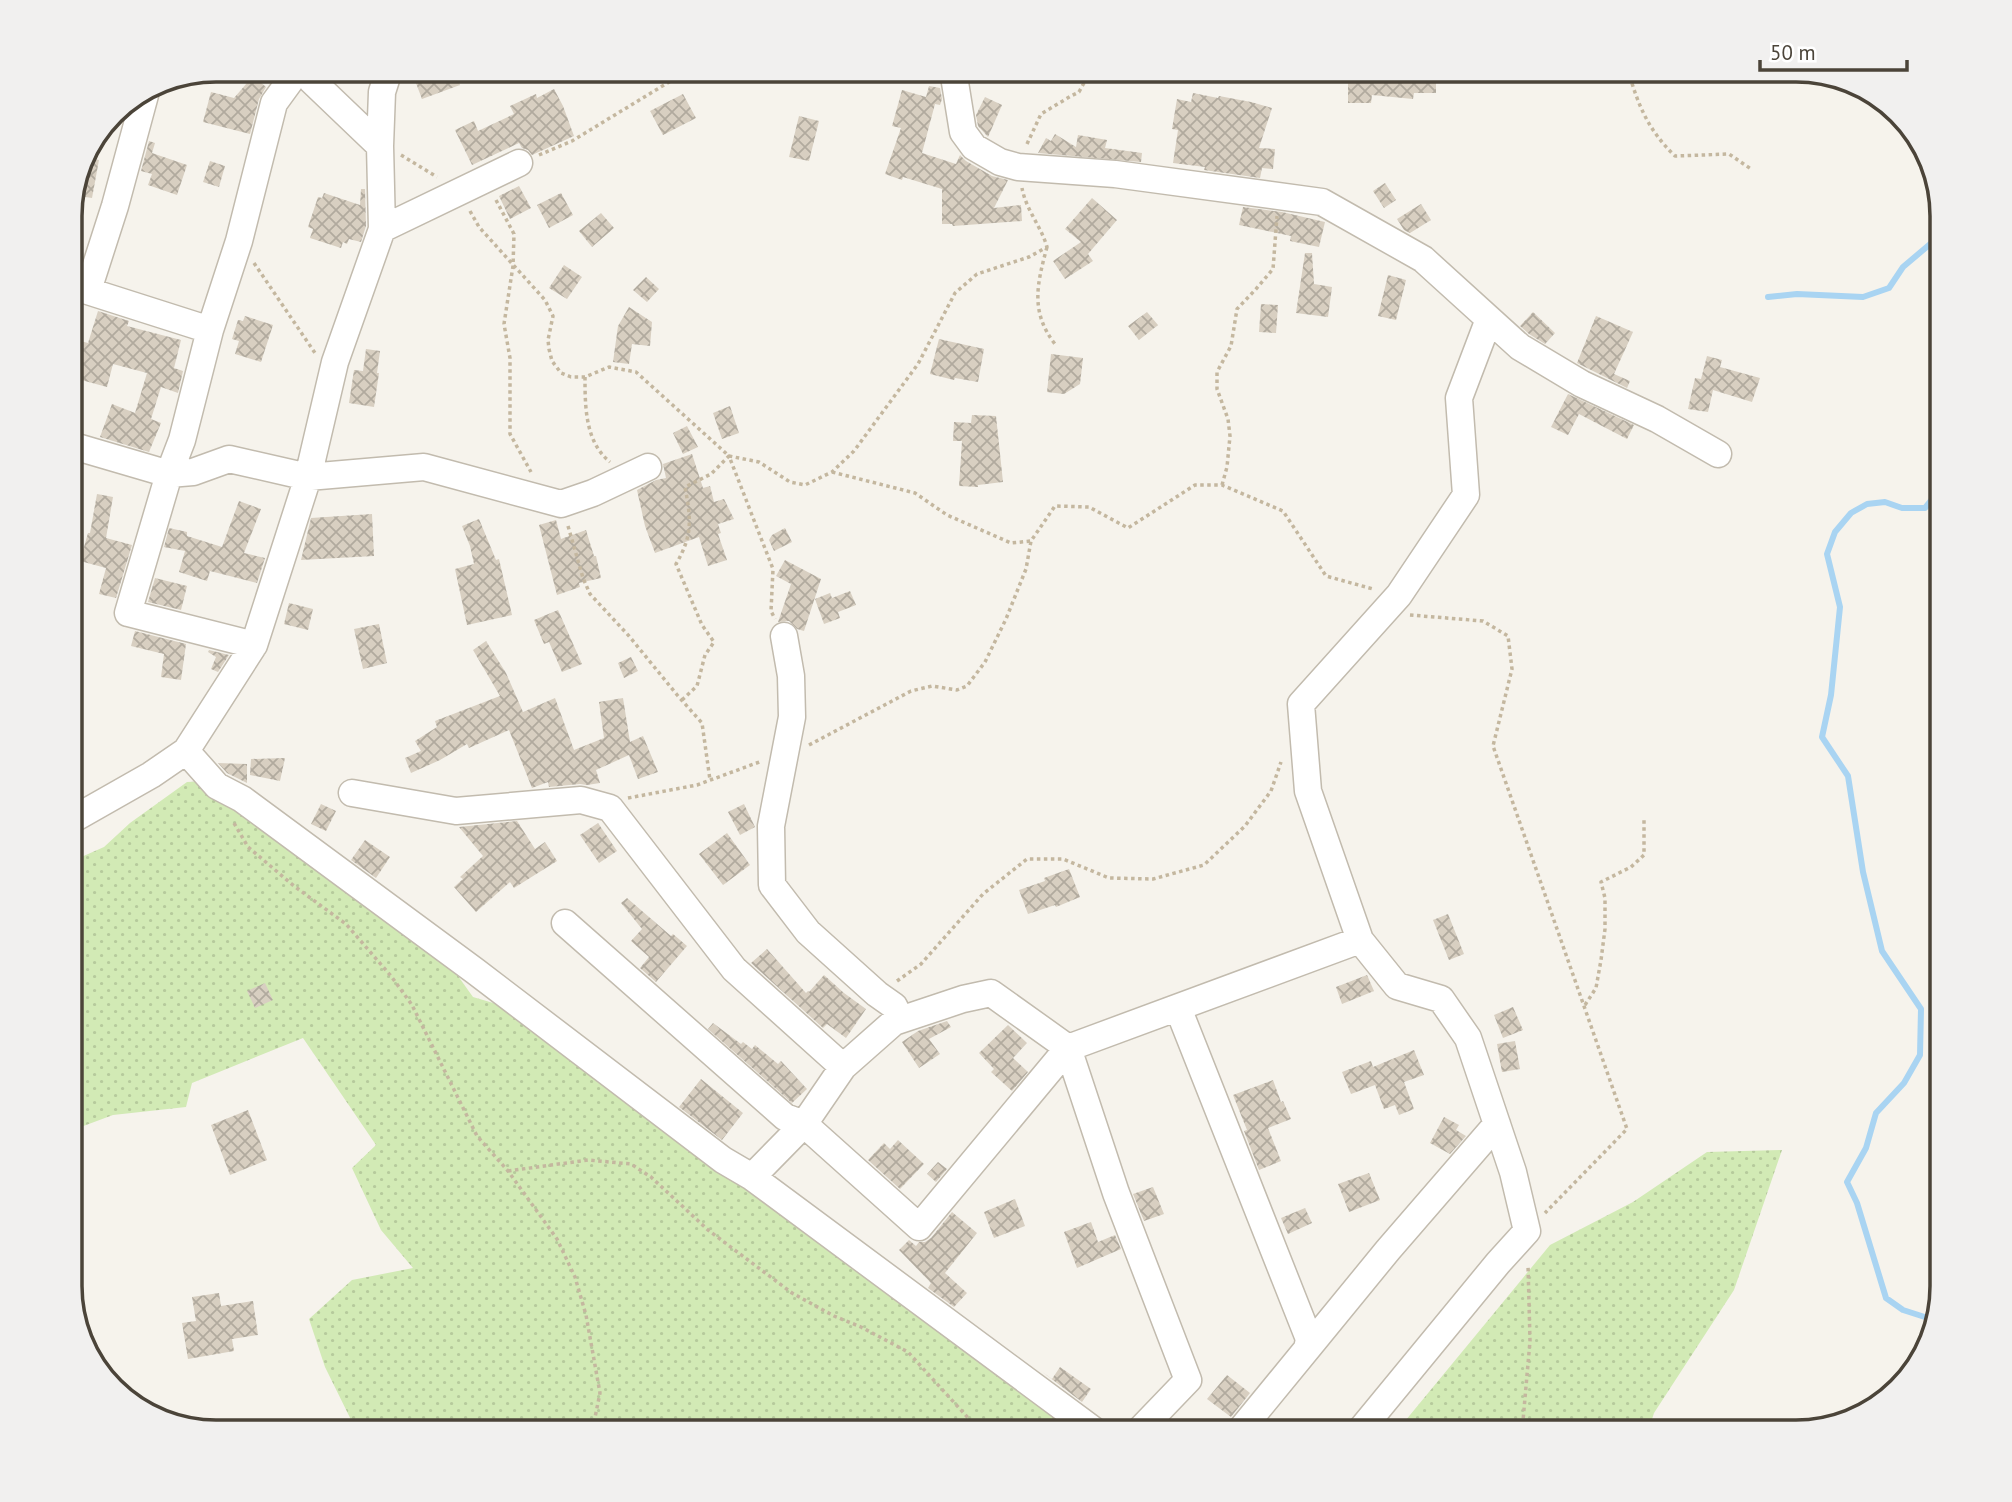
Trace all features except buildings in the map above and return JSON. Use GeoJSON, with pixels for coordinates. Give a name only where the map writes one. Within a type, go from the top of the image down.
{"type":"FeatureCollection","features":[{"type":"Feature","properties":{"kind":"street"},"geometry":{"type":"LineString","coordinates":[[254,645],[128,613],[169,474],[182,440],[210,330],[239,242],[274,103],[290,83]]}},
{"type":"Feature","properties":{"kind":"street"},"geometry":{"type":"LineString","coordinates":[[314,83],[380,146]]}},
{"type":"Feature","properties":{"kind":"street"},"geometry":{"type":"LineString","coordinates":[[83,814],[151,775],[186,751],[254,645],[308,477],[335,362],[382,229],[380,146],[382,92],[385,83]]}},
{"type":"Feature","properties":{"kind":"street"},"geometry":{"type":"LineString","coordinates":[[955,83],[963,132],[967,140],[1000,162],[1018,167],[1115,174],[1322,202],[1423,259],[1520,347],[1582,384],[1657,419],[1718,454]]}},
{"type":"Feature","properties":{"kind":"street"},"geometry":{"type":"LineString","coordinates":[[83,279],[115,206],[142,105]]}},
{"type":"Feature","properties":{"kind":"street"},"geometry":{"type":"LineString","coordinates":[[382,229],[519,163]]}},
{"type":"Feature","properties":{"kind":"street"},"geometry":{"type":"LineString","coordinates":[[83,289],[210,330]]}},
{"type":"Feature","properties":{"kind":"street"},"geometry":{"type":"LineString","coordinates":[[1369,1420],[1527,1231],[1513,1172],[1468,1038],[1441,999],[1397,986],[1360,940],[1308,791],[1301,704],[1399,595],[1466,495],[1459,398],[1489,319]]}},
{"type":"Feature","properties":{"kind":"street"},"geometry":{"type":"LineString","coordinates":[[83,449],[169,474],[193,471],[229,459],[308,477],[424,467],[561,504],[593,493],[638,472]]}},
{"type":"Feature","properties":{"kind":"street"},"geometry":{"type":"LineString","coordinates":[[752,1177],[804,1124],[843,1068],[899,1016],[898,1011],[808,932],[772,885],[771,826],[792,717],[791,676],[784,636]]}},
{"type":"Feature","properties":{"kind":"street"},"geometry":{"type":"LineString","coordinates":[[186,751],[217,786],[253,807],[465,963],[723,1160],[752,1177],[1080,1420]]}},
{"type":"Feature","properties":{"kind":"street"},"geometry":{"type":"LineString","coordinates":[[352,793],[456,811],[581,800],[610,808],[734,970],[843,1068]]}},
{"type":"Feature","properties":{"kind":"street"},"geometry":{"type":"LineString","coordinates":[[565,923],[785,1117],[804,1124],[919,1227],[1068,1048],[1360,940]]}},
{"type":"Feature","properties":{"kind":"street"},"geometry":{"type":"LineString","coordinates":[[894,1022],[963,999],[991,993],[1068,1048],[1116,1193],[1188,1380],[1150,1420]]}},
{"type":"Feature","properties":{"kind":"street"},"geometry":{"type":"LineString","coordinates":[[1178,1007],[1309,1339],[1307,1349]]}},
{"type":"Feature","properties":{"kind":"street"},"geometry":{"type":"LineString","coordinates":[[1249,1420],[1388,1250],[1497,1124]]}},
{"type":"Feature","properties":{"kind":"path"},"geometry":{"type":"LineString","coordinates":[[1055,344],[1041,323],[1039,309],[1038,281],[1047,247],[1044,234],[1025,202],[1018,167],[1041,114],[1079,92],[1084,82]]}},
{"type":"Feature","properties":{"kind":"path"},"geometry":{"type":"LineString","coordinates":[[1631,82],[1637,103],[1661,142],[1675,156],[1729,154],[1751,169]]}},
{"type":"Feature","properties":{"kind":"path"},"geometry":{"type":"LineString","coordinates":[[519,163],[572,141],[668,83]]}},
{"type":"Feature","properties":{"kind":"path"},"geometry":{"type":"LineString","coordinates":[[380,146],[407,158],[459,191],[479,227],[545,300],[553,316],[548,340],[552,361],[561,373],[571,377],[585,377],[609,367],[636,372],[730,456],[773,569],[771,611],[784,636]]}},
{"type":"Feature","properties":{"kind":"path"},"geometry":{"type":"LineString","coordinates":[[1222,485],[1230,436],[1228,419],[1217,389],[1217,372],[1230,346],[1237,309],[1273,269],[1280,197]]}},
{"type":"Feature","properties":{"kind":"path"},"geometry":{"type":"LineString","coordinates":[[239,242],[332,378]]}},
{"type":"Feature","properties":{"kind":"path"},"geometry":{"type":"LineString","coordinates":[[730,456],[759,462],[790,482],[805,485],[832,472],[853,452],[918,364],[954,293],[977,274],[1029,257],[1047,247]]}},
{"type":"Feature","properties":{"kind":"path"},"geometry":{"type":"LineString","coordinates":[[585,377],[585,410],[596,446],[603,456],[638,472]]}},
{"type":"Feature","properties":{"kind":"path"},"geometry":{"type":"LineString","coordinates":[[682,700],[697,686],[705,655],[714,642],[702,625],[677,565],[687,542],[691,518],[685,487],[711,474],[730,456]]}},
{"type":"Feature","properties":{"kind":"path"},"geometry":{"type":"LineString","coordinates":[[832,472],[915,493],[947,515],[1011,543],[1031,541]]}},
{"type":"Feature","properties":{"kind":"path"},"geometry":{"type":"LineString","coordinates":[[610,808],[626,798],[697,785],[743,766],[805,747],[911,691],[932,686],[957,690],[967,686],[985,662],[1006,619],[1026,569],[1031,541],[1055,506],[1089,507],[1128,528],[1195,485],[1222,485],[1283,511],[1326,576],[1399,595],[1402,615],[1483,621],[1508,636],[1511,669],[1493,746],[1627,1129],[1527,1231],[1530,1341],[1523,1420]]}},
{"type":"Feature","properties":{"kind":"path"},"geometry":{"type":"LineString","coordinates":[[877,994],[921,964],[983,894],[1027,859],[1063,859],[1109,878],[1153,879],[1204,865],[1245,826],[1271,792],[1284,754]]}},
{"type":"Feature","properties":{"kind":"path"},"geometry":{"type":"LineString","coordinates":[[1584,1006],[1596,988],[1601,960],[1605,929],[1605,898],[1601,883],[1631,867],[1644,855],[1644,819]]}},
{"type":"Feature","properties":{"kind":"path"},"geometry":{"type":"LineString","coordinates":[[234,823],[248,847],[294,886],[346,924],[391,976],[412,1005],[477,1136],[508,1171],[557,1239],[575,1277],[586,1315],[600,1393],[594,1420]]}},
{"type":"Feature","properties":{"kind":"path"},"geometry":{"type":"LineString","coordinates":[[508,1171],[588,1160],[631,1164],[651,1177],[708,1230],[792,1293],[908,1352],[970,1420]]}},
{"type":"Feature","properties":{"kind":"green space"},"geometry":{"type":"Polygon","coordinates":[[[209,781],[448,962],[473,997],[500,1005],[1064,1420],[351,1420],[325,1367],[309,1319],[352,1280],[413,1268],[381,1230],[352,1168],[376,1145],[303,1038],[192,1083],[186,1107],[113,1115],[83,1126],[83,856],[104,847],[130,823],[187,782],[209,781]]]}},
{"type":"Feature","properties":{"kind":"green space"},"geometry":{"type":"Polygon","coordinates":[[[1782,1150],[1734,1290],[1652,1420],[1406,1420],[1550,1245],[1633,1202],[1707,1152],[1782,1150]]]}},
{"type":"Feature","properties":{"kind":"waterway"},"geometry":{"type":"LineString","coordinates":[[1768,297],[1797,294],[1863,297],[1889,288],[1903,267],[1930,244]]}},
{"type":"Feature","properties":{"kind":"waterway"},"geometry":{"type":"LineString","coordinates":[[1926,1317],[1903,1310],[1886,1298],[1857,1203],[1847,1182],[1866,1148],[1876,1113],[1904,1083],[1920,1055],[1921,1009],[1882,951],[1863,872],[1848,776],[1822,737],[1831,695],[1840,607],[1827,554],[1835,532],[1851,513],[1867,504],[1885,502],[1902,508],[1925,508],[1930,502]]}}]}
